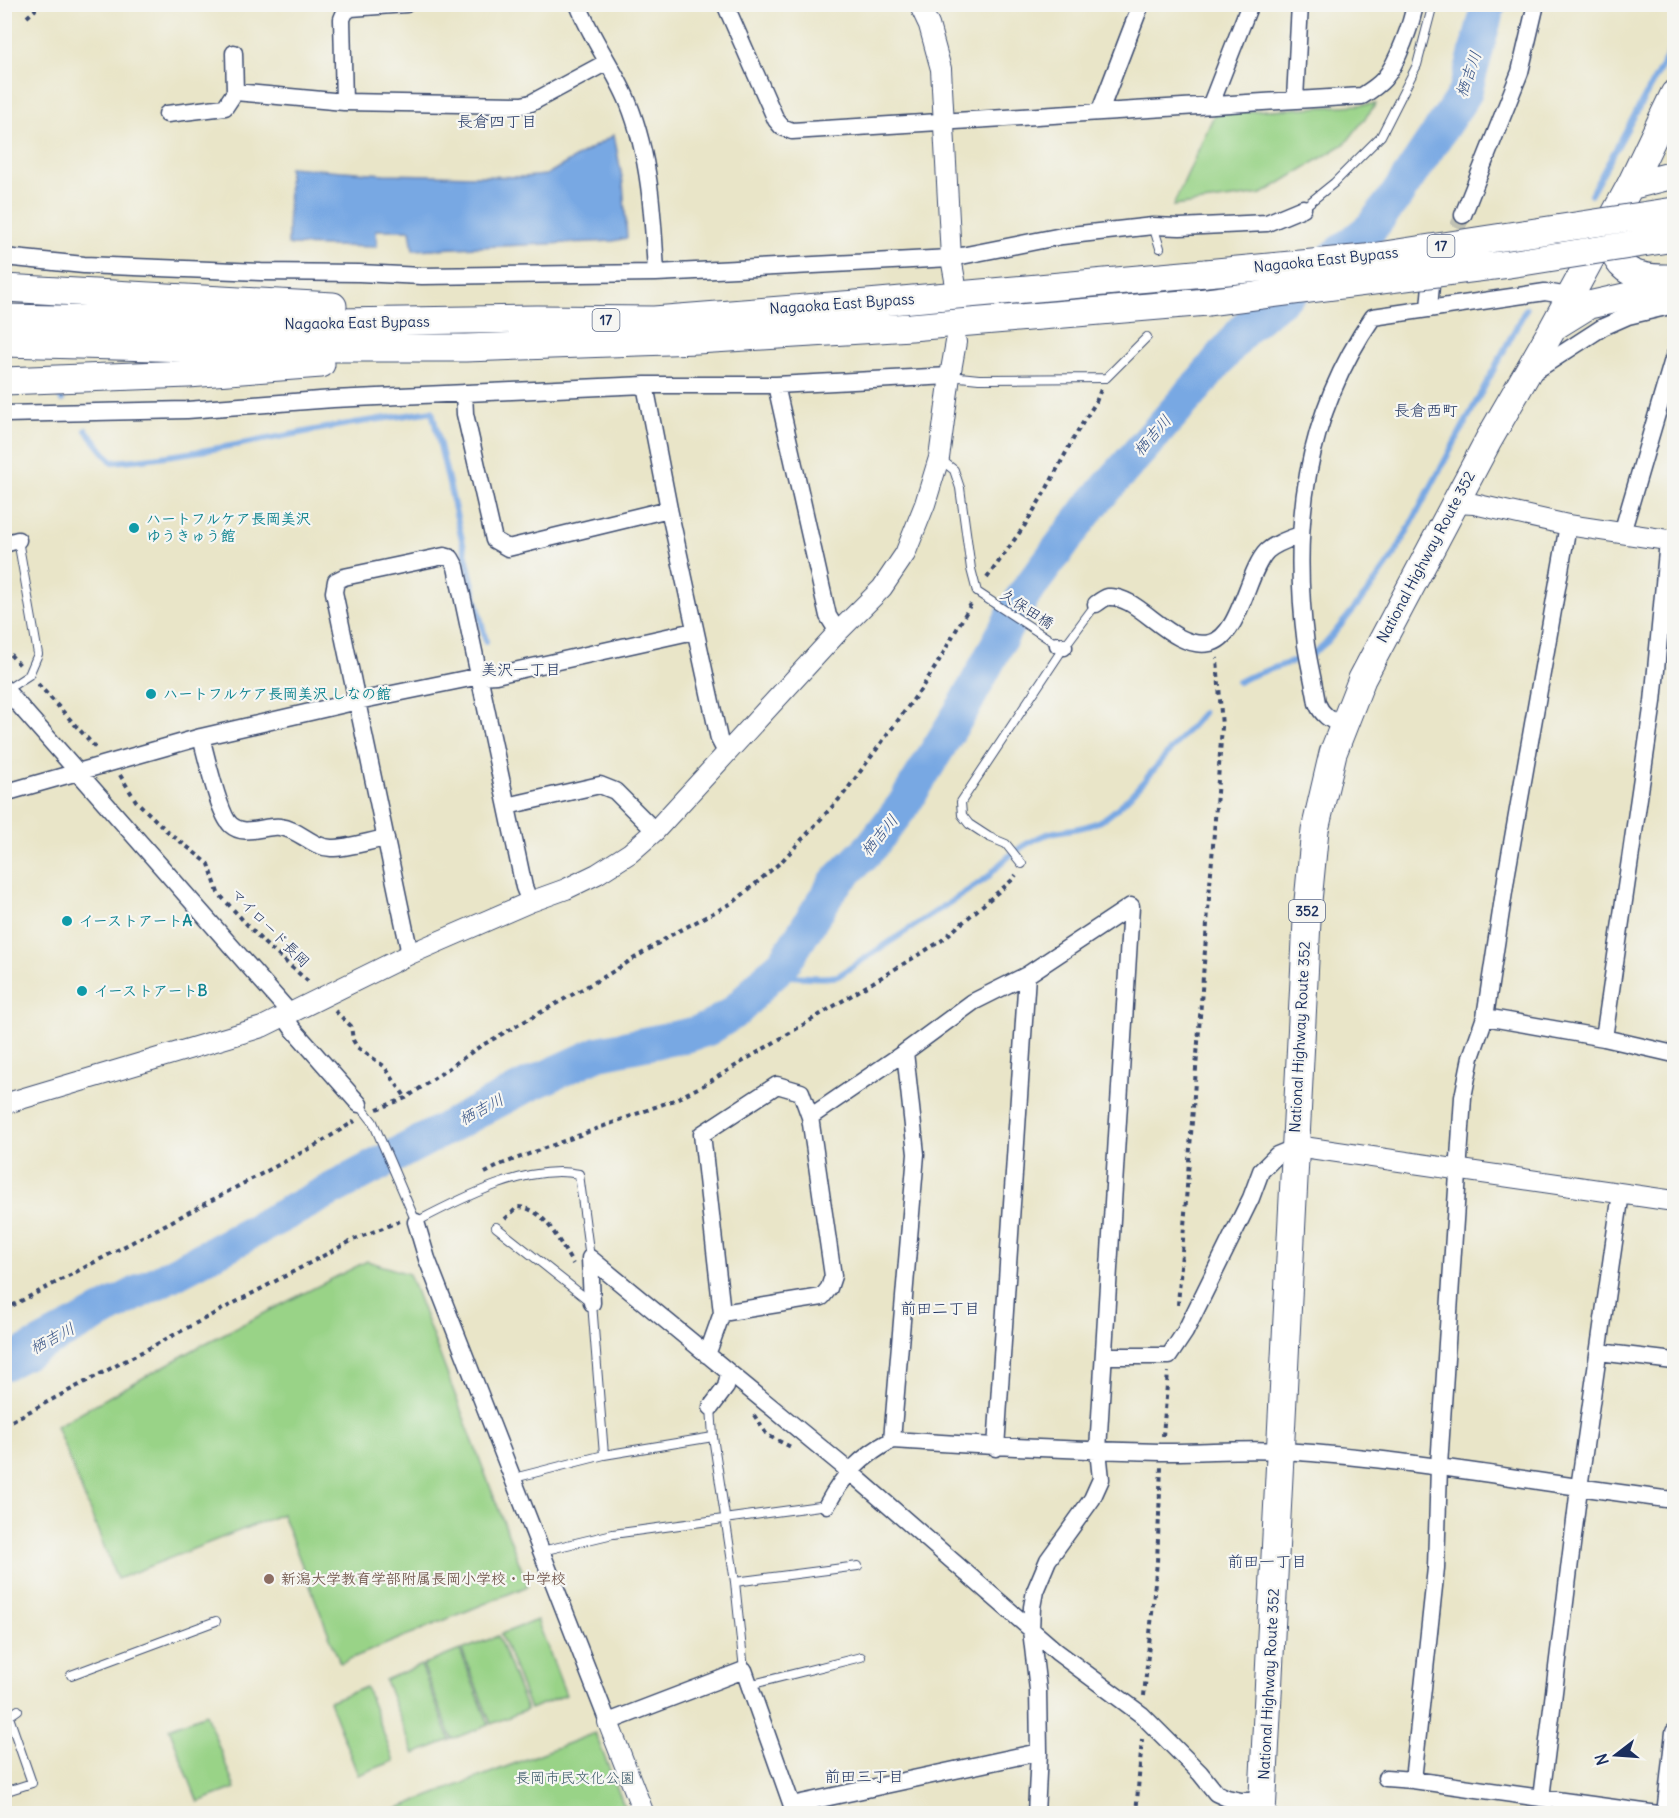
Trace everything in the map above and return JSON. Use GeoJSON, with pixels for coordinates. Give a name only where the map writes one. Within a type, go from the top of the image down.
{"type":"FeatureCollection","features":[{"type":"Feature","properties":{"kind":"highway","name":"National Highway Route 352"},"geometry":{"type":"LineString","coordinates":[[1263,1807],[1308,902],[1315,830],[1333,753],[1362,679],[1383,637],[1488,441],[1553,328],[1630,186],[1674,94]]}},
{"type":"Feature","properties":{"kind":"highway"},"geometry":{"type":"LineString","coordinates":[[1630,186],[1674,175]]}},
{"type":"Feature","properties":{"kind":"highway","name":"Nagaoka East Bypass"},"geometry":{"type":"LineString","coordinates":[[4,318],[273,323],[537,319],[654,320],[1365,258],[1674,211]]}},
{"type":"Feature","properties":{"kind":"highway"},"geometry":{"type":"LineString","coordinates":[[1614,212],[1611,228],[1612,246],[1619,263],[1644,278],[1674,278]]}},
{"type":"Feature","properties":{"kind":"highway","name":"Nagaoka East Bypass"},"geometry":{"type":"LineString","coordinates":[[4,344],[190,348],[465,348],[697,340],[829,332],[1207,302],[1509,264],[1674,238]]}},
{"type":"Feature","properties":{"kind":"highway"},"geometry":{"type":"LineString","coordinates":[[1553,328],[1589,304],[1674,286]]}},
{"type":"Feature","properties":{"kind":"highway","name":"17"},"geometry":{"type":"LineString","coordinates":[[4,288],[363,307],[779,309]]}},
{"type":"Feature","properties":{"kind":"highway","name":"17"},"geometry":{"type":"LineString","coordinates":[[4,381],[188,375],[465,348]]}},
{"type":"Feature","properties":{"kind":"street"},"geometry":{"type":"LineString","coordinates":[[344,102],[342,19],[345,12],[351,8],[406,4]]}},
{"type":"Feature","properties":{"kind":"street"},"geometry":{"type":"LineString","coordinates":[[578,4],[584,20],[627,100],[640,135],[654,227],[656,273]]}},
{"type":"Feature","properties":{"kind":"street"},"geometry":{"type":"LineString","coordinates":[[724,4],[770,110],[782,127],[792,131],[1362,96],[1387,76],[1413,20],[1415,4]]}},
{"type":"Feature","properties":{"kind":"street"},"geometry":{"type":"LineString","coordinates":[[919,4],[929,25],[941,69],[951,258],[955,280]]}},
{"type":"Feature","properties":{"kind":"street"},"geometry":{"type":"LineString","coordinates":[[1100,111],[1141,4]]}},
{"type":"Feature","properties":{"kind":"street"},"geometry":{"type":"LineString","coordinates":[[1211,104],[1250,4]]}},
{"type":"Feature","properties":{"kind":"street"},"geometry":{"type":"LineString","coordinates":[[1295,99],[1300,4]]}},
{"type":"Feature","properties":{"kind":"street"},"geometry":{"type":"LineString","coordinates":[[1463,215],[1520,72],[1536,4]]}},
{"type":"Feature","properties":{"kind":"street"},"geometry":{"type":"LineString","coordinates":[[167,114],[225,108],[235,92],[234,53]]}},
{"type":"Feature","properties":{"kind":"street"},"geometry":{"type":"LineString","coordinates":[[235,92],[344,102],[522,105],[531,103],[608,62]]}},
{"type":"Feature","properties":{"kind":"street"},"geometry":{"type":"LineString","coordinates":[[4,257],[84,265],[422,276],[656,273],[951,258],[1062,236],[1153,226],[1267,223],[1303,208]]}},
{"type":"Feature","properties":{"kind":"street"},"geometry":{"type":"LineString","coordinates":[[1429,308],[1431,285]]}},
{"type":"Feature","properties":{"kind":"street"},"geometry":{"type":"LineString","coordinates":[[1343,726],[1320,711],[1306,647],[1300,535],[1307,477],[1316,443],[1328,399],[1350,351],[1373,317],[1545,292],[1569,296]]}},
{"type":"Feature","properties":{"kind":"street"},"geometry":{"type":"LineString","coordinates":[[1524,379],[1603,327],[1628,316],[1674,305]]}},
{"type":"Feature","properties":{"kind":"street"},"geometry":{"type":"LineString","coordinates":[[4,1104],[262,1027],[410,954],[530,902],[566,889],[597,874],[630,853],[655,831],[838,632],[882,588],[905,554],[925,504],[939,458],[957,342]]}},
{"type":"Feature","properties":{"kind":"street"},"geometry":{"type":"LineString","coordinates":[[1622,533],[1674,356]]}},
{"type":"Feature","properties":{"kind":"street"},"geometry":{"type":"LineString","coordinates":[[4,414],[188,410],[333,399],[464,393],[645,385],[776,385],[950,376]]}},
{"type":"Feature","properties":{"kind":"street"},"geometry":{"type":"LineString","coordinates":[[645,385],[694,631],[719,739],[727,754]]}},
{"type":"Feature","properties":{"kind":"street"},"geometry":{"type":"LineString","coordinates":[[776,385],[828,616],[838,632]]}},
{"type":"Feature","properties":{"kind":"street"},"geometry":{"type":"LineString","coordinates":[[464,393],[465,414],[494,540],[508,548],[669,509]]}},
{"type":"Feature","properties":{"kind":"street"},"geometry":{"type":"LineString","coordinates":[[1456,502],[1568,525],[1671,541],[1653,702],[1604,1038]]}},
{"type":"Feature","properties":{"kind":"street"},"geometry":{"type":"LineString","coordinates":[[1413,1780],[1436,1568],[1439,1466],[1462,1097],[1471,1057],[1485,1017],[1507,872],[1568,525]]}},
{"type":"Feature","properties":{"kind":"street"},"geometry":{"type":"LineString","coordinates":[[1096,604],[1106,597],[1120,599],[1184,640],[1200,645],[1217,642],[1232,622],[1265,553],[1276,545],[1300,535]]}},
{"type":"Feature","properties":{"kind":"street"},"geometry":{"type":"LineString","coordinates":[[410,954],[334,592],[336,581],[344,577],[444,556],[451,558],[456,567],[524,887],[530,902]]}},
{"type":"Feature","properties":{"kind":"street"},"geometry":{"type":"LineString","coordinates":[[4,793],[201,737],[358,701],[480,676],[496,675],[694,631]]}},
{"type":"Feature","properties":{"kind":"street"},"geometry":{"type":"LineString","coordinates":[[5,689],[79,771],[287,1014],[293,1029],[358,1112]]}},
{"type":"Feature","properties":{"kind":"street"},"geometry":{"type":"LineString","coordinates":[[201,737],[222,807],[231,826],[241,830],[278,826],[288,828],[315,844],[334,848],[386,838]]}},
{"type":"Feature","properties":{"kind":"street"},"geometry":{"type":"LineString","coordinates":[[507,806],[600,785],[615,791],[655,831]]}},
{"type":"Feature","properties":{"kind":"street"},"geometry":{"type":"LineString","coordinates":[[810,1117],[973,1002],[1027,975],[1131,906],[1098,1450],[1101,1479],[1092,1499],[1048,1560],[1035,1590],[1031,1629],[1038,1690],[1039,1752],[1036,1814]]}},
{"type":"Feature","properties":{"kind":"street"},"geometry":{"type":"LineString","coordinates":[[996,1448],[1027,975]]}},
{"type":"Feature","properties":{"kind":"street"},"geometry":{"type":"LineString","coordinates":[[1485,1017],[1604,1038],[1674,1054]]}},
{"type":"Feature","properties":{"kind":"street"},"geometry":{"type":"LineString","coordinates":[[892,1440],[916,1154],[905,1052]]}},
{"type":"Feature","properties":{"kind":"street"},"geometry":{"type":"LineString","coordinates":[[707,1355],[722,1313],[702,1134],[777,1085],[801,1092],[810,1117],[833,1276],[829,1288],[822,1297],[722,1313]]}},
{"type":"Feature","properties":{"kind":"street"},"geometry":{"type":"LineString","coordinates":[[1104,1356],[1171,1352],[1185,1332],[1251,1198],[1261,1171],[1276,1155],[1294,1148],[1310,1148],[1674,1201]]}},
{"type":"Feature","properties":{"kind":"street"},"geometry":{"type":"LineString","coordinates":[[1541,1798],[1579,1488],[1621,1193]]}},
{"type":"Feature","properties":{"kind":"street"},"geometry":{"type":"LineString","coordinates":[[410,1215],[644,1814]]}},
{"type":"Feature","properties":{"kind":"street"},"geometry":{"type":"LineString","coordinates":[[590,1258],[592,1303]]}},
{"type":"Feature","properties":{"kind":"street"},"geometry":{"type":"LineString","coordinates":[[590,1258],[849,1472],[1058,1652],[1142,1715],[1200,1773],[1216,1793],[1263,1807]]}},
{"type":"Feature","properties":{"kind":"street"},"geometry":{"type":"LineString","coordinates":[[1599,1352],[1674,1361]]}},
{"type":"Feature","properties":{"kind":"street"},"geometry":{"type":"LineString","coordinates":[[711,1407],[726,1387],[729,1373]]}},
{"type":"Feature","properties":{"kind":"street"},"geometry":{"type":"LineString","coordinates":[[827,1504],[839,1483],[849,1472],[892,1440],[996,1448],[1162,1452],[1280,1451],[1439,1466],[1674,1500]]}},
{"type":"Feature","properties":{"kind":"street"},"geometry":{"type":"LineString","coordinates":[[608,1722],[747,1678],[794,1809],[1039,1752]]}},
{"type":"Feature","properties":{"kind":"street"},"geometry":{"type":"LineString","coordinates":[[1665,1814],[1674,1732]]}},
{"type":"Feature","properties":{"kind":"street"},"geometry":{"type":"LineString","coordinates":[[1386,1778],[1658,1814]]}},
{"type":"Feature","properties":{"kind":"lane"},"geometry":{"type":"LineString","coordinates":[[1303,208],[1334,183],[1382,136],[1417,65],[1433,4]]}},
{"type":"Feature","properties":{"kind":"lane"},"geometry":{"type":"LineString","coordinates":[[1153,226],[1160,248]]}},
{"type":"Feature","properties":{"kind":"lane"},"geometry":{"type":"LineString","coordinates":[[950,376],[979,379],[1106,378],[1147,337]]}},
{"type":"Feature","properties":{"kind":"lane"},"geometry":{"type":"LineString","coordinates":[[939,458],[954,470],[960,488],[971,569],[979,594]]}},
{"type":"Feature","properties":{"kind":"lane"},"geometry":{"type":"LineString","coordinates":[[5,689],[29,675],[38,654],[11,542]]}},
{"type":"Feature","properties":{"kind":"lane","name":"久保田橋"},"geometry":{"type":"LineString","coordinates":[[979,594],[1061,646]]}},
{"type":"Feature","properties":{"kind":"lane"},"geometry":{"type":"LineString","coordinates":[[1022,864],[1006,844],[969,824],[962,814],[961,802],[1061,646],[1096,604]]}},
{"type":"Feature","properties":{"kind":"lane"},"geometry":{"type":"LineString","coordinates":[[358,1112],[373,1122],[410,1215],[495,1185],[540,1174],[566,1171],[579,1174],[590,1258]]}},
{"type":"Feature","properties":{"kind":"lane"},"geometry":{"type":"LineString","coordinates":[[496,1227],[592,1303],[604,1455]]}},
{"type":"Feature","properties":{"kind":"lane"},"geometry":{"type":"LineString","coordinates":[[711,1407],[713,1437],[747,1678],[861,1657]]}},
{"type":"Feature","properties":{"kind":"lane"},"geometry":{"type":"LineString","coordinates":[[514,1478],[604,1455],[713,1437]]}},
{"type":"Feature","properties":{"kind":"lane"},"geometry":{"type":"LineString","coordinates":[[542,1551],[613,1534],[827,1504]]}},
{"type":"Feature","properties":{"kind":"lane"},"geometry":{"type":"LineString","coordinates":[[735,1582],[858,1566]]}},
{"type":"Feature","properties":{"kind":"lane"},"geometry":{"type":"LineString","coordinates":[[71,1675],[216,1621]]}},
{"type":"Feature","properties":{"kind":"lane"},"geometry":{"type":"LineString","coordinates":[[4,1792],[32,1783],[7,1718],[18,1710]]}},
{"type":"Feature","properties":{"kind":"path"},"geometry":{"type":"LineString","coordinates":[[27,17],[36,10],[35,4]]}},
{"type":"Feature","properties":{"kind":"path"},"geometry":{"type":"LineString","coordinates":[[376,1109],[406,1098],[479,1047],[609,974],[673,934],[734,902],[782,861],[843,795],[885,740],[936,666],[1046,490],[1096,402],[1106,378]]}},
{"type":"Feature","properties":{"kind":"path"},"geometry":{"type":"LineString","coordinates":[[1136,1814],[1142,1715],[1157,1562],[1162,1452],[1171,1352],[1182,1270],[1222,727],[1217,642]]}},
{"type":"Feature","properties":{"kind":"path"},"geometry":{"type":"LineString","coordinates":[[4,648],[21,666]]}},
{"type":"Feature","properties":{"kind":"path"},"geometry":{"type":"LineString","coordinates":[[38,684],[96,748]]}},
{"type":"Feature","properties":{"kind":"path","name":"マイロード長岡"},"geometry":{"type":"LineString","coordinates":[[121,776],[136,801],[167,831],[209,864],[214,886],[225,901],[264,943],[315,988]]}},
{"type":"Feature","properties":{"kind":"path"},"geometry":{"type":"LineString","coordinates":[[483,1175],[502,1164],[674,1100],[704,1085],[941,941],[1011,881],[1022,864]]}},
{"type":"Feature","properties":{"kind":"path"},"geometry":{"type":"LineString","coordinates":[[331,1008],[351,1026],[353,1040],[357,1047],[384,1066],[394,1077],[406,1098]]}},
{"type":"Feature","properties":{"kind":"path"},"geometry":{"type":"LineString","coordinates":[[4,1310],[316,1145],[358,1112]]}},
{"type":"Feature","properties":{"kind":"path"},"geometry":{"type":"LineString","coordinates":[[4,1425],[353,1240],[397,1223],[410,1215]]}},
{"type":"Feature","properties":{"kind":"green space"},"geometry":{"type":"Polygon","coordinates":[[[1376,104],[1346,143],[1262,194],[1173,206],[1215,113],[1376,104]]]}},
{"type":"Feature","properties":{"kind":"green space"},"geometry":{"type":"Polygon","coordinates":[[[367,1261],[409,1274],[528,1586],[340,1663],[282,1514],[117,1579],[56,1426],[204,1344],[367,1261]]]}},
{"type":"Feature","properties":{"kind":"green space"},"geometry":{"type":"Polygon","coordinates":[[[537,1620],[566,1695],[530,1709],[501,1634],[537,1620]]]}},
{"type":"Feature","properties":{"kind":"green space"},"geometry":{"type":"Polygon","coordinates":[[[498,1636],[527,1710],[491,1724],[462,1650],[498,1636]]]}},
{"type":"Feature","properties":{"kind":"green space"},"geometry":{"type":"Polygon","coordinates":[[[460,1650],[489,1725],[452,1739],[423,1665],[460,1650]]]}},
{"type":"Feature","properties":{"kind":"green space"},"geometry":{"type":"Polygon","coordinates":[[[421,1665],[450,1740],[414,1754],[385,1680],[421,1665]]]}},
{"type":"Feature","properties":{"kind":"green space"},"geometry":{"type":"Polygon","coordinates":[[[366,1687],[394,1761],[358,1775],[329,1701],[366,1687]]]}},
{"type":"Feature","properties":{"kind":"green space"},"geometry":{"type":"Polygon","coordinates":[[[206,1714],[235,1788],[198,1802],[169,1728],[206,1714]]]}},
{"type":"Feature","properties":{"kind":"green space","name":"長岡市民文化公園"},"geometry":{"type":"Polygon","coordinates":[[[595,1733],[627,1813],[385,1813],[595,1733]]]}},
{"type":"Feature","properties":{"kind":"water"},"geometry":{"type":"Polygon","coordinates":[[[614,135],[623,183],[627,238],[613,241],[413,250],[410,230],[376,230],[377,247],[288,245],[289,167],[384,174],[524,177],[546,175],[614,135]]]}},
{"type":"Feature","properties":{"kind":"waterway","name":"栖吉川"},"geometry":{"type":"LineString","coordinates":[[4,1364],[522,1088],[599,1053],[708,1029],[736,1011],[784,963],[834,884],[871,847],[904,804],[966,703],[1023,596],[1089,508],[1200,383],[1247,326],[1371,228],[1396,196],[1465,93],[1489,4]]}},
{"type":"Feature","properties":{"kind":"waterway"},"geometry":{"type":"LineString","coordinates":[[1591,194],[1674,44]]}},
{"type":"Feature","properties":{"kind":"waterway"},"geometry":{"type":"LineString","coordinates":[[1238,682],[1311,655],[1327,642],[1371,588],[1395,554],[1526,309]]}},
{"type":"Feature","properties":{"kind":"waterway"},"geometry":{"type":"LineString","coordinates":[[57,393],[62,400]]}},
{"type":"Feature","properties":{"kind":"waterway"},"geometry":{"type":"LineString","coordinates":[[86,430],[112,462],[199,451],[432,411],[486,642]]}},
{"type":"Feature","properties":{"kind":"waterway"},"geometry":{"type":"LineString","coordinates":[[767,978],[838,976],[987,878],[1024,845],[1051,833],[1088,826],[1101,820],[1131,796],[1203,713]]}},
{"type":"Feature","properties":{"kind":"tunnel"},"geometry":{"type":"LineString","coordinates":[[1447,249],[1463,215]]}},
{"type":"Feature","properties":{"kind":"place","name":"ハートフルケア長岡美沢 ゆうきゅう館"},"geometry":{"type":"Point","coordinates":[134,528]}},
{"type":"Feature","properties":{"kind":"place","name":"ハートフルケア長岡美沢 しなの館"},"geometry":{"type":"Point","coordinates":[151,694]}},
{"type":"Feature","properties":{"kind":"place","name":"イーストアートA"},"geometry":{"type":"Point","coordinates":[67,921]}},
{"type":"Feature","properties":{"kind":"place","name":"イーストアートB"},"geometry":{"type":"Point","coordinates":[82,991]}},
{"type":"Feature","properties":{"kind":"place","name":"新潟大学教育学部附属長岡小学校・中学校"},"geometry":{"type":"Point","coordinates":[269,1579]}},
{"type":"Feature","properties":{"kind":"district","name":"長倉四丁目"},"geometry":{"type":"Point","coordinates":[497,121]}},
{"type":"Feature","properties":{"kind":"district","name":"長倉西町"},"geometry":{"type":"Point","coordinates":[1426,410]}},
{"type":"Feature","properties":{"kind":"district","name":"美沢一丁目"},"geometry":{"type":"Point","coordinates":[521,669]}},
{"type":"Feature","properties":{"kind":"district","name":"前田二丁目"},"geometry":{"type":"Point","coordinates":[940,1308]}},
{"type":"Feature","properties":{"kind":"district","name":"前田一丁目"},"geometry":{"type":"Point","coordinates":[1267,1561]}},
{"type":"Feature","properties":{"kind":"district","name":"前田三丁目"},"geometry":{"type":"Point","coordinates":[864,1776]}}]}
